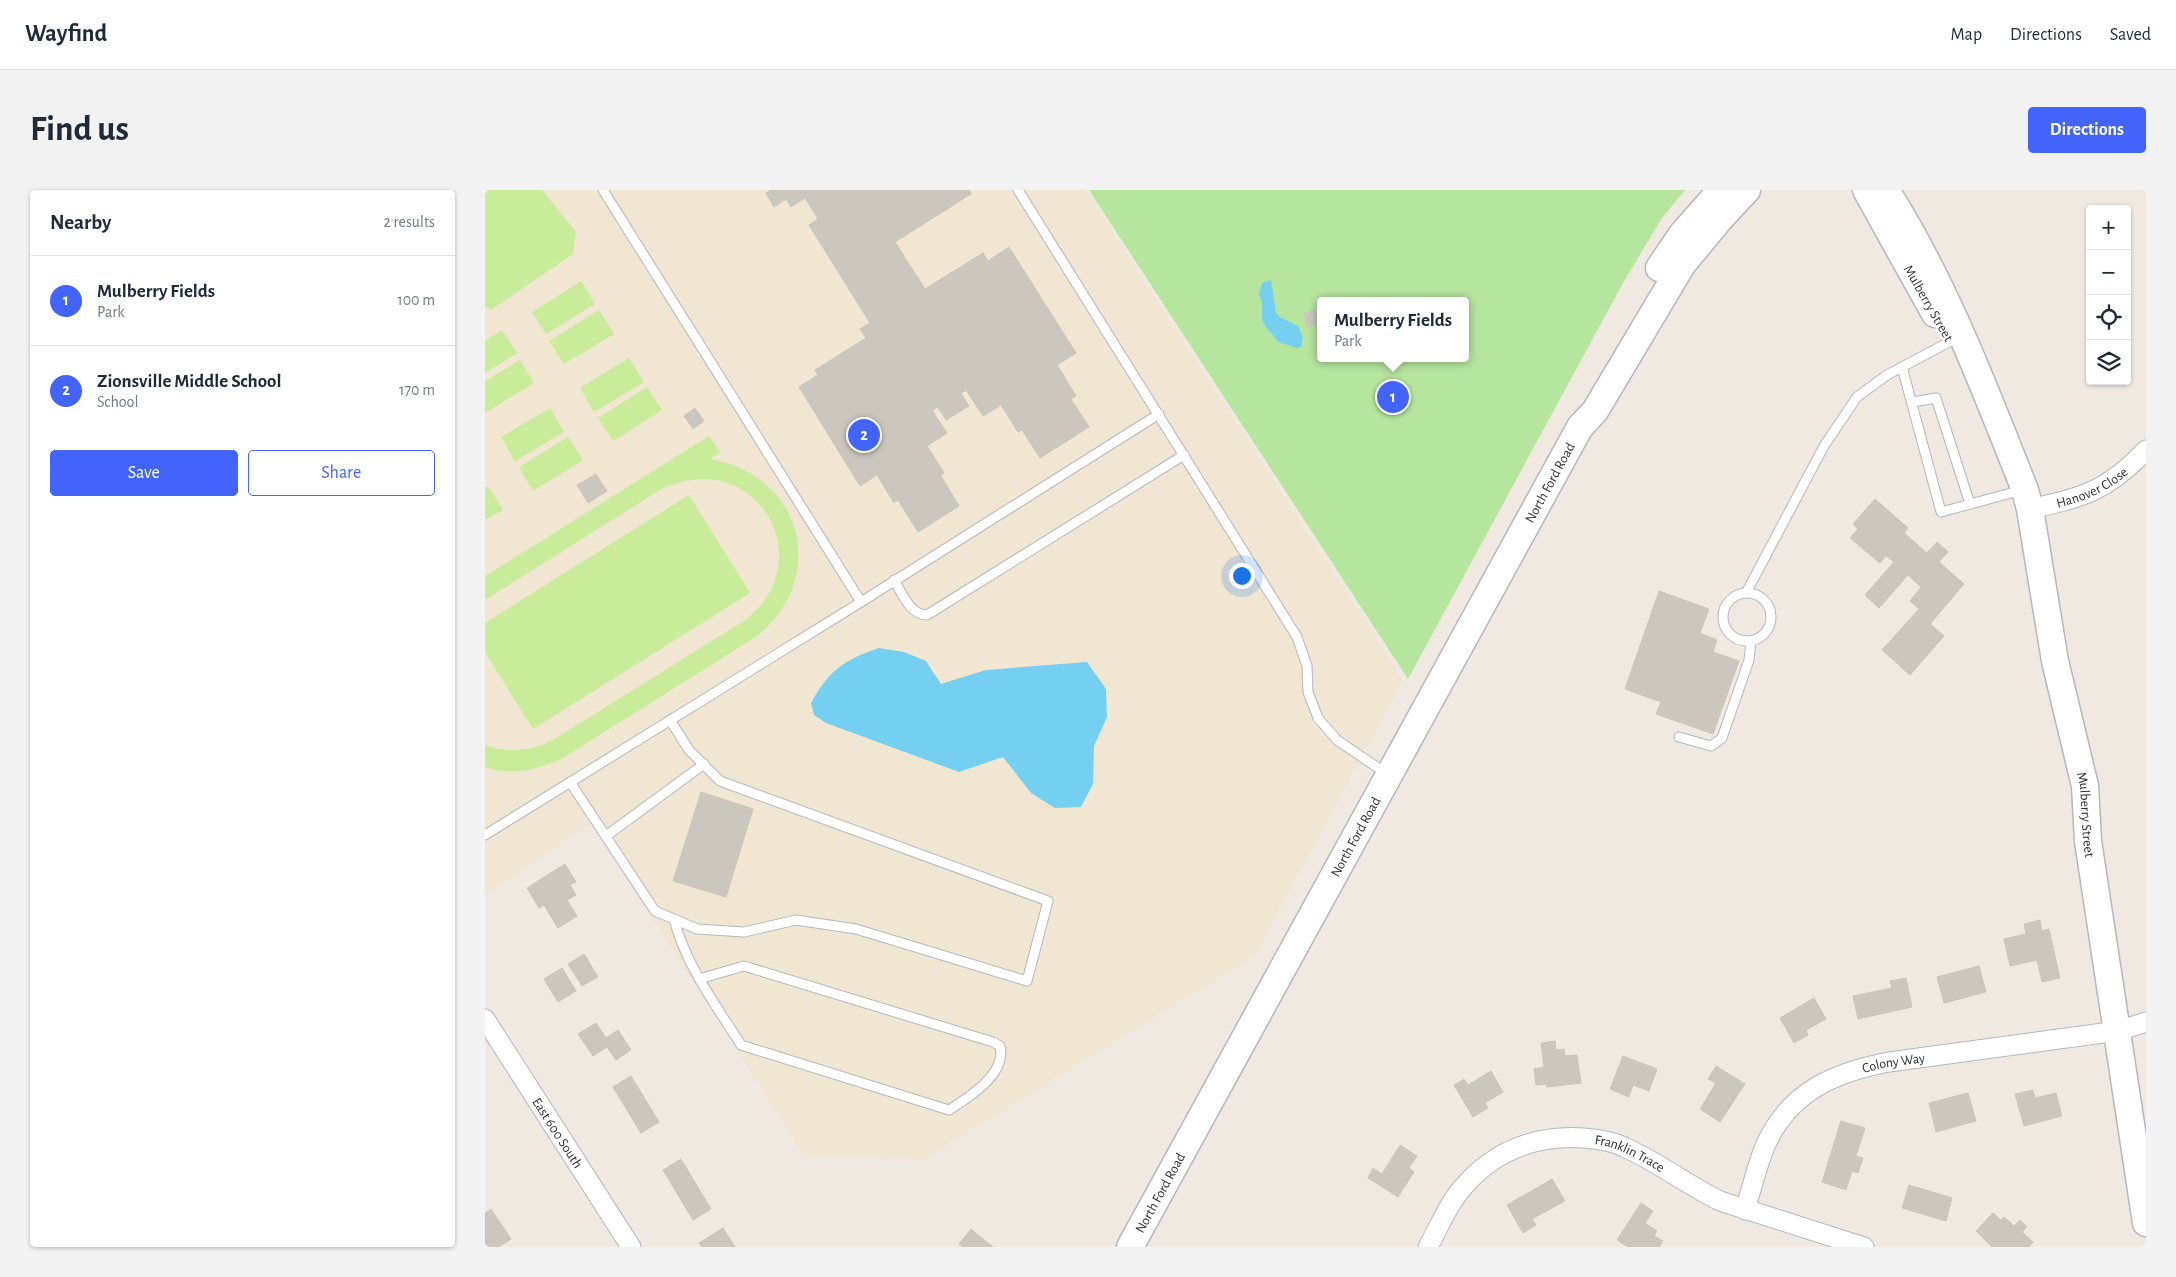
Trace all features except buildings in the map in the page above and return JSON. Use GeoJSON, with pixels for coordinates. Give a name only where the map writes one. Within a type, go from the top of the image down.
{"type":"FeatureCollection","features":[{"type":"Feature","properties":{"kind":"main road","name":"North Ford Road"},"geometry":{"type":"LineString","coordinates":[[1580,427],[1585,405],[1648,285],[1682,234],[1721,190]]}},
{"type":"Feature","properties":{"kind":"main road","name":"North Ford Road"},"geometry":{"type":"LineString","coordinates":[[1130,1247],[1580,427],[1595,411],[1682,265],[1747,190]]}},
{"type":"Feature","properties":{"kind":"main road","name":"Mulberry Street"},"geometry":{"type":"LineString","coordinates":[[1866,190],[1995,415]]}},
{"type":"Feature","properties":{"kind":"main road","name":"Mulberry Street"},"geometry":{"type":"LineString","coordinates":[[1886,190],[1930,267],[1969,350],[2027,499],[2055,661],[2085,786],[2088,841],[2146,1223]]}},
{"type":"Feature","properties":{"kind":"street","name":"Hanover Close"},"geometry":{"type":"LineString","coordinates":[[2027,499],[2071,500],[2103,487],[2128,469],[2146,450]]}},
{"type":"Feature","properties":{"kind":"street","name":"East 600 South"},"geometry":{"type":"LineString","coordinates":[[485,1019],[631,1247]]}},
{"type":"Feature","properties":{"kind":"street","name":"Colony Way"},"geometry":{"type":"LineString","coordinates":[[1745,1210],[1765,1146],[1772,1132],[1796,1102],[1812,1088],[1835,1076],[1859,1068],[1889,1062],[2118,1031],[2146,1022]]}},
{"type":"Feature","properties":{"kind":"street","name":"Franklin Trace"},"geometry":{"type":"LineString","coordinates":[[1428,1247],[1464,1185],[1498,1157],[1532,1141],[1550,1138],[1603,1140],[1623,1146],[1700,1191],[1745,1210],[1864,1247]]}},
{"type":"Feature","properties":{"kind":"lane"},"geometry":{"type":"LineString","coordinates":[[603,190],[861,602]]}},
{"type":"Feature","properties":{"kind":"lane"},"geometry":{"type":"LineString","coordinates":[[1018,190],[1297,637],[1307,666],[1308,692],[1317,718],[1337,740],[1390,776]]}},
{"type":"Feature","properties":{"kind":"lane"},"geometry":{"type":"LineString","coordinates":[[1746,593],[1824,446],[1857,397],[1887,375],[1951,341]]}},
{"type":"Feature","properties":{"kind":"lane"},"geometry":{"type":"LineString","coordinates":[[1903,367],[1941,512],[1970,504],[2027,499]]}},
{"type":"Feature","properties":{"kind":"lane"},"geometry":{"type":"LineString","coordinates":[[1913,402],[1936,398],[1970,504]]}},
{"type":"Feature","properties":{"kind":"lane"},"geometry":{"type":"LineString","coordinates":[[485,835],[861,602],[1159,414]]}},
{"type":"Feature","properties":{"kind":"lane"},"geometry":{"type":"LineString","coordinates":[[894,580],[914,612],[919,615],[927,615],[1184,454]]}},
{"type":"Feature","properties":{"kind":"lane"},"geometry":{"type":"LineString","coordinates":[[1746,593],[1761,597],[1770,610],[1769,626],[1759,638],[1751,641],[1743,641],[1729,633],[1723,619],[1726,604],[1738,594],[1746,593]]}},
{"type":"Feature","properties":{"kind":"lane"},"geometry":{"type":"LineString","coordinates":[[1679,737],[1711,746],[1722,738],[1749,660],[1751,641]]}},
{"type":"Feature","properties":{"kind":"lane"},"geometry":{"type":"LineString","coordinates":[[570,782],[655,911],[697,929],[744,932],[795,920],[856,930],[1027,981],[1048,901],[720,781],[689,750],[670,720]]}},
{"type":"Feature","properties":{"kind":"lane"},"geometry":{"type":"LineString","coordinates":[[606,836],[704,764]]}},
{"type":"Feature","properties":{"kind":"lane"},"geometry":{"type":"LineString","coordinates":[[674,919],[679,941],[699,979],[741,1045],[949,1110],[974,1093],[994,1071],[1002,1055],[1000,1046],[993,1042],[744,966],[699,979]]}},
{"type":"Feature","properties":{"kind":"shaded area"},"geometry":{"type":"Polygon","coordinates":[[[485,190],[1085,190],[1403,680],[1254,956],[924,1159],[804,1154],[591,823],[485,895],[485,190]]]}},
{"type":"Feature","properties":{"kind":"green space"},"geometry":{"type":"Polygon","coordinates":[[[485,190],[542,190],[576,232],[573,254],[491,310],[485,306],[485,190]]]}},
{"type":"Feature","properties":{"kind":"green space"},"geometry":{"type":"Polygon","coordinates":[[[1089,190],[1685,190],[1662,218],[1623,283],[1408,679],[1089,190]]]}},
{"type":"Feature","properties":{"kind":"green space"},"geometry":{"type":"Polygon","coordinates":[[[581,281],[595,304],[546,334],[532,312],[581,281]]]}},
{"type":"Feature","properties":{"kind":"green space"},"geometry":{"type":"Polygon","coordinates":[[[599,310],[614,334],[564,364],[549,341],[599,310]]]}},
{"type":"Feature","properties":{"kind":"green space"},"geometry":{"type":"Polygon","coordinates":[[[502,330],[517,353],[485,373],[485,341],[502,330]]]}},
{"type":"Feature","properties":{"kind":"green space"},"geometry":{"type":"Polygon","coordinates":[[[629,358],[644,382],[594,412],[580,388],[629,358]]]}},
{"type":"Feature","properties":{"kind":"green space"},"geometry":{"type":"Polygon","coordinates":[[[520,360],[534,383],[485,413],[485,381],[520,360]]]}},
{"type":"Feature","properties":{"kind":"green space"},"geometry":{"type":"Polygon","coordinates":[[[647,387],[662,410],[613,441],[598,418],[647,387]]]}},
{"type":"Feature","properties":{"kind":"green space"},"geometry":{"type":"Polygon","coordinates":[[[550,408],[564,432],[515,461],[501,437],[550,408]]]}},
{"type":"Feature","properties":{"kind":"green space"},"geometry":{"type":"Polygon","coordinates":[[[709,436],[720,452],[710,459],[742,469],[767,486],[785,508],[796,533],[798,561],[792,588],[778,615],[754,638],[563,758],[544,766],[525,770],[505,771],[485,767],[485,745],[502,750],[519,750],[536,747],[553,740],[744,621],[767,596],[778,568],[778,540],[767,515],[749,494],[724,482],[694,480],[660,490],[485,600],[485,576],[709,436]]]}},
{"type":"Feature","properties":{"kind":"green space"},"geometry":{"type":"Polygon","coordinates":[[[568,437],[583,460],[533,491],[519,467],[568,437]]]}},
{"type":"Feature","properties":{"kind":"green space"},"geometry":{"type":"Polygon","coordinates":[[[488,486],[503,510],[485,520],[485,488],[488,486]]]}},
{"type":"Feature","properties":{"kind":"green space"},"geometry":{"type":"Polygon","coordinates":[[[689,495],[750,593],[533,729],[485,652],[485,623],[689,495]]]}},
{"type":"Feature","properties":{"kind":"water"},"geometry":{"type":"Polygon","coordinates":[[[1271,280],[1276,313],[1298,326],[1303,338],[1301,347],[1297,348],[1278,342],[1263,322],[1262,301],[1259,295],[1262,283],[1271,280]]]}},
{"type":"Feature","properties":{"kind":"water"},"geometry":{"type":"Polygon","coordinates":[[[879,648],[904,652],[926,661],[941,684],[986,670],[1087,662],[1106,689],[1107,717],[1094,746],[1093,784],[1081,807],[1055,808],[1031,793],[1003,757],[959,772],[826,723],[814,715],[811,703],[831,674],[856,657],[879,648]]]}},
{"type":"Feature","properties":{"kind":"place","name":"Mulberry Fields"},"geometry":{"type":"Point","coordinates":[1393,397]}},
{"type":"Feature","properties":{"kind":"place","name":"Zionsville Middle School"},"geometry":{"type":"Point","coordinates":[864,435]}}]}
